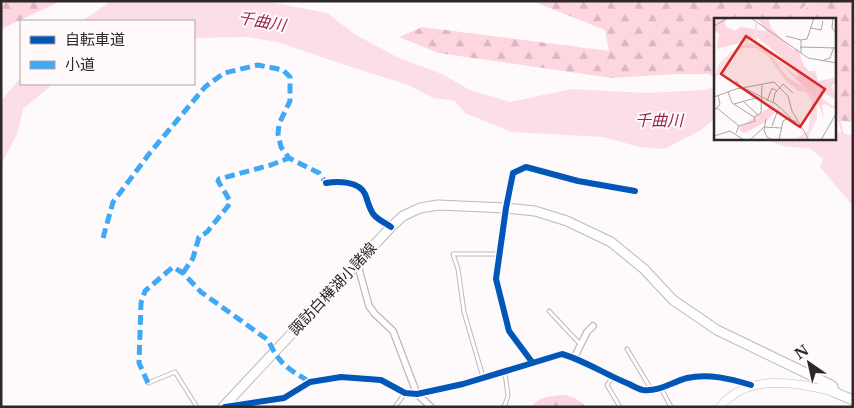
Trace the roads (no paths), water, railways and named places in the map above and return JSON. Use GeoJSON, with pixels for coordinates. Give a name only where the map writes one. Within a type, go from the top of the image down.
{"type":"FeatureCollection","features":[{"type":"Feature","properties":{"kind":"main road","name":"諏訪白樺湖小諸線"},"geometry":{"type":"LineString","coordinates":[[224,407],[391,226],[403,216],[420,208],[438,204],[506,208],[535,212],[567,221],[611,242],[644,269],[673,300],[717,330],[831,384],[834,392],[853,400]]}},
{"type":"Feature","properties":{"kind":"street"},"geometry":{"type":"LineString","coordinates":[[532,362],[508,331],[496,279],[513,174],[526,167],[578,180],[635,191]]}},
{"type":"Feature","properties":{"kind":"street"},"geometry":{"type":"LineString","coordinates":[[326,183],[338,181],[357,186],[364,192],[368,206],[375,216],[391,226]]}},
{"type":"Feature","properties":{"kind":"street"},"geometry":{"type":"LineString","coordinates":[[357,262],[369,306],[393,331],[417,394],[431,407]]}},
{"type":"Feature","properties":{"kind":"street"},"geometry":{"type":"LineString","coordinates":[[574,358],[587,332],[593,326]]}},
{"type":"Feature","properties":{"kind":"street"},"geometry":{"type":"LineString","coordinates":[[224,407],[284,398],[310,382],[341,377],[381,380],[405,393],[417,394],[504,373],[532,362],[562,354],[642,390],[661,388],[690,377],[707,377],[730,379],[751,385],[782,382],[814,386],[834,392]]}},
{"type":"Feature","properties":{"kind":"street"},"geometry":{"type":"LineString","coordinates":[[720,407],[725,401],[751,385]]}},
{"type":"Feature","properties":{"kind":"lane"},"geometry":{"type":"LineString","coordinates":[[483,378],[464,312],[458,269],[453,254],[500,254]]}},
{"type":"Feature","properties":{"kind":"lane"},"geometry":{"type":"LineString","coordinates":[[549,311],[581,344]]}},
{"type":"Feature","properties":{"kind":"lane"},"geometry":{"type":"LineString","coordinates":[[627,349],[651,389]]}},
{"type":"Feature","properties":{"kind":"lane"},"geometry":{"type":"LineString","coordinates":[[148,383],[175,372],[196,407]]}},
{"type":"Feature","properties":{"kind":"lane"},"geometry":{"type":"LineString","coordinates":[[504,373],[508,396],[504,407]]}},
{"type":"Feature","properties":{"kind":"lane"},"geometry":{"type":"LineString","coordinates":[[612,378],[607,385],[620,407]]}},
{"type":"Feature","properties":{"kind":"lane"},"geometry":{"type":"LineString","coordinates":[[661,388],[671,407]]}},
{"type":"Feature","properties":{"kind":"lane"},"geometry":{"type":"LineString","coordinates":[[395,407],[405,393]]}},
{"type":"Feature","properties":{"kind":"water","name":"千曲川"},"geometry":{"type":"Polygon","coordinates":[[[111,1],[265,1],[327,13],[356,35],[397,57],[442,74],[470,90],[510,102],[572,89],[646,93],[703,90],[714,87],[714,120],[701,130],[665,149],[639,147],[603,137],[511,132],[465,113],[455,101],[433,98],[408,85],[277,42],[248,37],[195,38],[195,20],[83,20],[111,1]]]}},
{"type":"Feature","properties":{"kind":"water"},"geometry":{"type":"Polygon","coordinates":[[[20,78],[20,85],[52,85],[23,109],[18,132],[1,165],[1,101],[20,78]]]}},
{"type":"Feature","properties":{"kind":"water"},"geometry":{"type":"Polygon","coordinates":[[[836,131],[853,136],[853,206],[820,167],[823,159],[811,149],[783,146],[766,140],[836,140],[836,131]]]}},
{"type":"Feature","properties":{"kind":"waterway"},"geometry":{"type":"LineString","coordinates":[[799,18],[801,11],[812,1]]}},
{"type":"Feature","properties":{"kind":"waterway"},"geometry":{"type":"LineString","coordinates":[[836,110],[842,136]]}}]}
